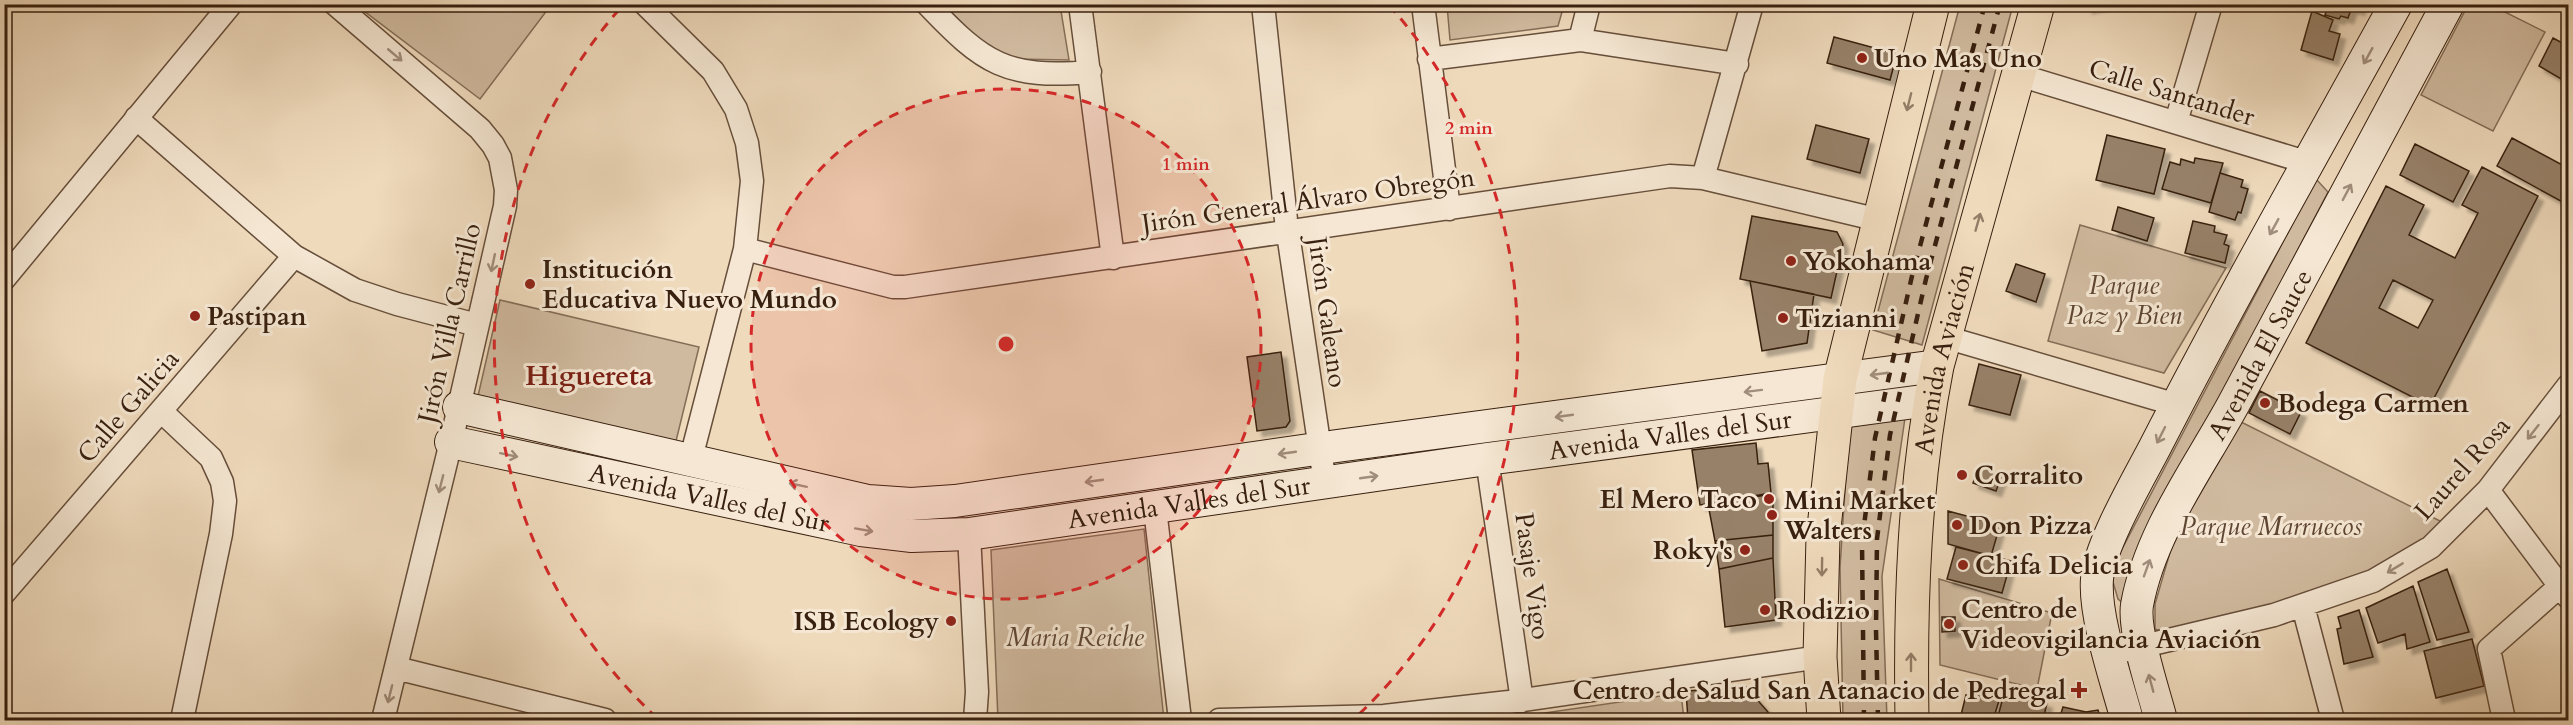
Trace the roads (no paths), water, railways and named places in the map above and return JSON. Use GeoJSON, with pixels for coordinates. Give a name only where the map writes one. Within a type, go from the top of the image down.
{"type":"FeatureCollection","features":[{"type":"Feature","properties":{"kind":"main road"},"geometry":{"type":"LineString","coordinates":[[1824,720],[1820,657],[1823,537],[1840,379],[1934,4]]}},
{"type":"Feature","properties":{"kind":"main road","name":"Avenida Aviación"},"geometry":{"type":"LineString","coordinates":[[1912,720],[1913,556],[1930,400],[1941,352],[2038,4]]}},
{"type":"Feature","properties":{"kind":"street"},"geometry":{"type":"LineString","coordinates":[[4,279],[231,4]]}},
{"type":"Feature","properties":{"kind":"street","name":"Jirón Villa Carrillo"},"geometry":{"type":"LineString","coordinates":[[335,4],[469,119],[494,145],[500,158],[506,190],[506,206],[383,720]]}},
{"type":"Feature","properties":{"kind":"street"},"geometry":{"type":"LineString","coordinates":[[645,4],[713,71],[736,109],[747,143],[752,181],[745,249],[690,462]]}},
{"type":"Feature","properties":{"kind":"street"},"geometry":{"type":"LineString","coordinates":[[927,4],[972,48],[1005,66],[1038,74],[1090,72]]}},
{"type":"Feature","properties":{"kind":"street"},"geometry":{"type":"LineString","coordinates":[[1080,4],[1113,258]]}},
{"type":"Feature","properties":{"kind":"street","name":"Jirón Galeano"},"geometry":{"type":"LineString","coordinates":[[1263,4],[1289,232],[1325,483]]}},
{"type":"Feature","properties":{"kind":"street"},"geometry":{"type":"LineString","coordinates":[[1423,4],[1449,208]]}},
{"type":"Feature","properties":{"kind":"street"},"geometry":{"type":"LineString","coordinates":[[1580,40],[1589,4]]}},
{"type":"Feature","properties":{"kind":"street"},"geometry":{"type":"LineString","coordinates":[[1703,178],[1737,64],[1752,4]]}},
{"type":"Feature","properties":{"kind":"street"},"geometry":{"type":"LineString","coordinates":[[2176,123],[2211,4]]}},
{"type":"Feature","properties":{"kind":"street","name":"Avenida El Sauce"},"geometry":{"type":"LineString","coordinates":[[2127,720],[2098,601],[2099,564],[2128,500],[2177,405],[2396,4]]}},
{"type":"Feature","properties":{"kind":"street","name":"Avenida El Sauce"},"geometry":{"type":"LineString","coordinates":[[2161,720],[2141,645],[2136,609],[2145,569],[2163,530],[2232,408],[2448,4]]}},
{"type":"Feature","properties":{"kind":"street"},"geometry":{"type":"LineString","coordinates":[[1429,58],[1580,40],[1737,64]]}},
{"type":"Feature","properties":{"kind":"street","name":"Calle Santander"},"geometry":{"type":"LineString","coordinates":[[2019,75],[2309,163]]}},
{"type":"Feature","properties":{"kind":"street"},"geometry":{"type":"LineString","coordinates":[[136,118],[294,256],[355,291],[477,325]]}},
{"type":"Feature","properties":{"kind":"street","name":"Jirón General Álvaro Obregón"},"geometry":{"type":"LineString","coordinates":[[745,249],[899,287],[1670,176],[1703,178],[1879,220]]}},
{"type":"Feature","properties":{"kind":"street","name":"Calle Galicia"},"geometry":{"type":"LineString","coordinates":[[4,593],[294,256]]}},
{"type":"Feature","properties":{"kind":"street"},"geometry":{"type":"LineString","coordinates":[[1941,352],[2177,405]]}},
{"type":"Feature","properties":{"kind":"street","name":"Avenida Valles del Sur"},"geometry":{"type":"LineString","coordinates":[[459,407],[690,462],[868,501],[912,504],[955,501],[1319,448],[1840,379],[1941,352]]}},
{"type":"Feature","properties":{"kind":"street","name":"Laurel Rosa"},"geometry":{"type":"LineString","coordinates":[[2110,654],[2303,606],[2373,581],[2431,546],[2488,490],[2568,386]]}},
{"type":"Feature","properties":{"kind":"street","name":"Avenida Valles del Sur"},"geometry":{"type":"LineString","coordinates":[[451,442],[861,530],[912,536],[969,534],[1155,509],[1487,459],[1930,400]]}},
{"type":"Feature","properties":{"kind":"street"},"geometry":{"type":"LineString","coordinates":[[161,411],[211,458],[222,482],[225,501],[221,534],[182,720]]}},
{"type":"Feature","properties":{"kind":"street","name":"Pasaje Vigo"},"geometry":{"type":"LineString","coordinates":[[1487,459],[1522,701]]}},
{"type":"Feature","properties":{"kind":"street"},"geometry":{"type":"LineString","coordinates":[[2488,490],[2564,592],[2489,649],[2504,720]]}},
{"type":"Feature","properties":{"kind":"street"},"geometry":{"type":"LineString","coordinates":[[1155,509],[1180,720]]}},
{"type":"Feature","properties":{"kind":"street"},"geometry":{"type":"LineString","coordinates":[[969,534],[977,692],[975,720]]}},
{"type":"Feature","properties":{"kind":"street"},"geometry":{"type":"LineString","coordinates":[[2303,606],[2333,720]]}},
{"type":"Feature","properties":{"kind":"street"},"geometry":{"type":"LineString","coordinates":[[1219,720],[1384,718],[1522,701],[1820,657]]}},
{"type":"Feature","properties":{"kind":"street"},"geometry":{"type":"LineString","coordinates":[[396,668],[605,720]]}},
{"type":"Feature","properties":{"kind":"railway"},"geometry":{"type":"LineString","coordinates":[[1864,720],[1862,542],[1875,438],[1912,276],[1985,4]]}},
{"type":"Feature","properties":{"kind":"railway"},"geometry":{"type":"LineString","coordinates":[[1878,720],[1877,539],[1890,435],[1926,279],[2000,4]]}},
{"type":"Feature","properties":{"kind":"place","name":"Uno Mas Uno"},"geometry":{"type":"Point","coordinates":[1862,58]}},
{"type":"Feature","properties":{"kind":"place","name":"Yokohama"},"geometry":{"type":"Point","coordinates":[1791,261]}},
{"type":"Feature","properties":{"kind":"place","name":"Institución Educativa Nuevo Mundo"},"geometry":{"type":"Point","coordinates":[530,284]}},
{"type":"Feature","properties":{"kind":"place","name":"Pastipan"},"geometry":{"type":"Point","coordinates":[195,316]}},
{"type":"Feature","properties":{"kind":"place","name":"Tizianni"},"geometry":{"type":"Point","coordinates":[1783,318]}},
{"type":"Feature","properties":{"kind":"place","name":"Bodega Carmen"},"geometry":{"type":"Point","coordinates":[2265,403]}},
{"type":"Feature","properties":{"kind":"place","name":"Corralito"},"geometry":{"type":"Point","coordinates":[1962,475]}},
{"type":"Feature","properties":{"kind":"place","name":"El Mero Taco"},"geometry":{"type":"Point","coordinates":[1769,499]}},
{"type":"Feature","properties":{"kind":"place","name":"Mini Market Walters"},"geometry":{"type":"Point","coordinates":[1772,515]}},
{"type":"Feature","properties":{"kind":"place","name":"Don Pizza"},"geometry":{"type":"Point","coordinates":[1957,525]}},
{"type":"Feature","properties":{"kind":"place","name":"Roky's"},"geometry":{"type":"Point","coordinates":[1745,550]}},
{"type":"Feature","properties":{"kind":"place","name":"Chifa Delicia"},"geometry":{"type":"Point","coordinates":[1963,565]}},
{"type":"Feature","properties":{"kind":"place","name":"Rodizio"},"geometry":{"type":"Point","coordinates":[1765,610]}},
{"type":"Feature","properties":{"kind":"place","name":"ISB Ecology"},"geometry":{"type":"Point","coordinates":[951,621]}},
{"type":"Feature","properties":{"kind":"place","name":"Centro de Videovigilancia Aviación"},"geometry":{"type":"Point","coordinates":[1949,624]}},
{"type":"Feature","properties":{"kind":"place","name":"Centro de Salud San Atanacio de Pedregal"},"geometry":{"type":"Point","coordinates":[2079,690]}},
{"type":"Feature","properties":{"kind":"district","name":"Higuereta"},"geometry":{"type":"Point","coordinates":[589,375]}},
{"type":"Feature","properties":{"kind":"park label","name":"Parque Paz y Bien"},"geometry":{"type":"Point","coordinates":[2124,300]}},
{"type":"Feature","properties":{"kind":"park label","name":"Parque Marruecos"},"geometry":{"type":"Point","coordinates":[2271,526]}},
{"type":"Feature","properties":{"kind":"park label","name":"Maria Reiche"},"geometry":{"type":"Point","coordinates":[1075,637]}}]}
